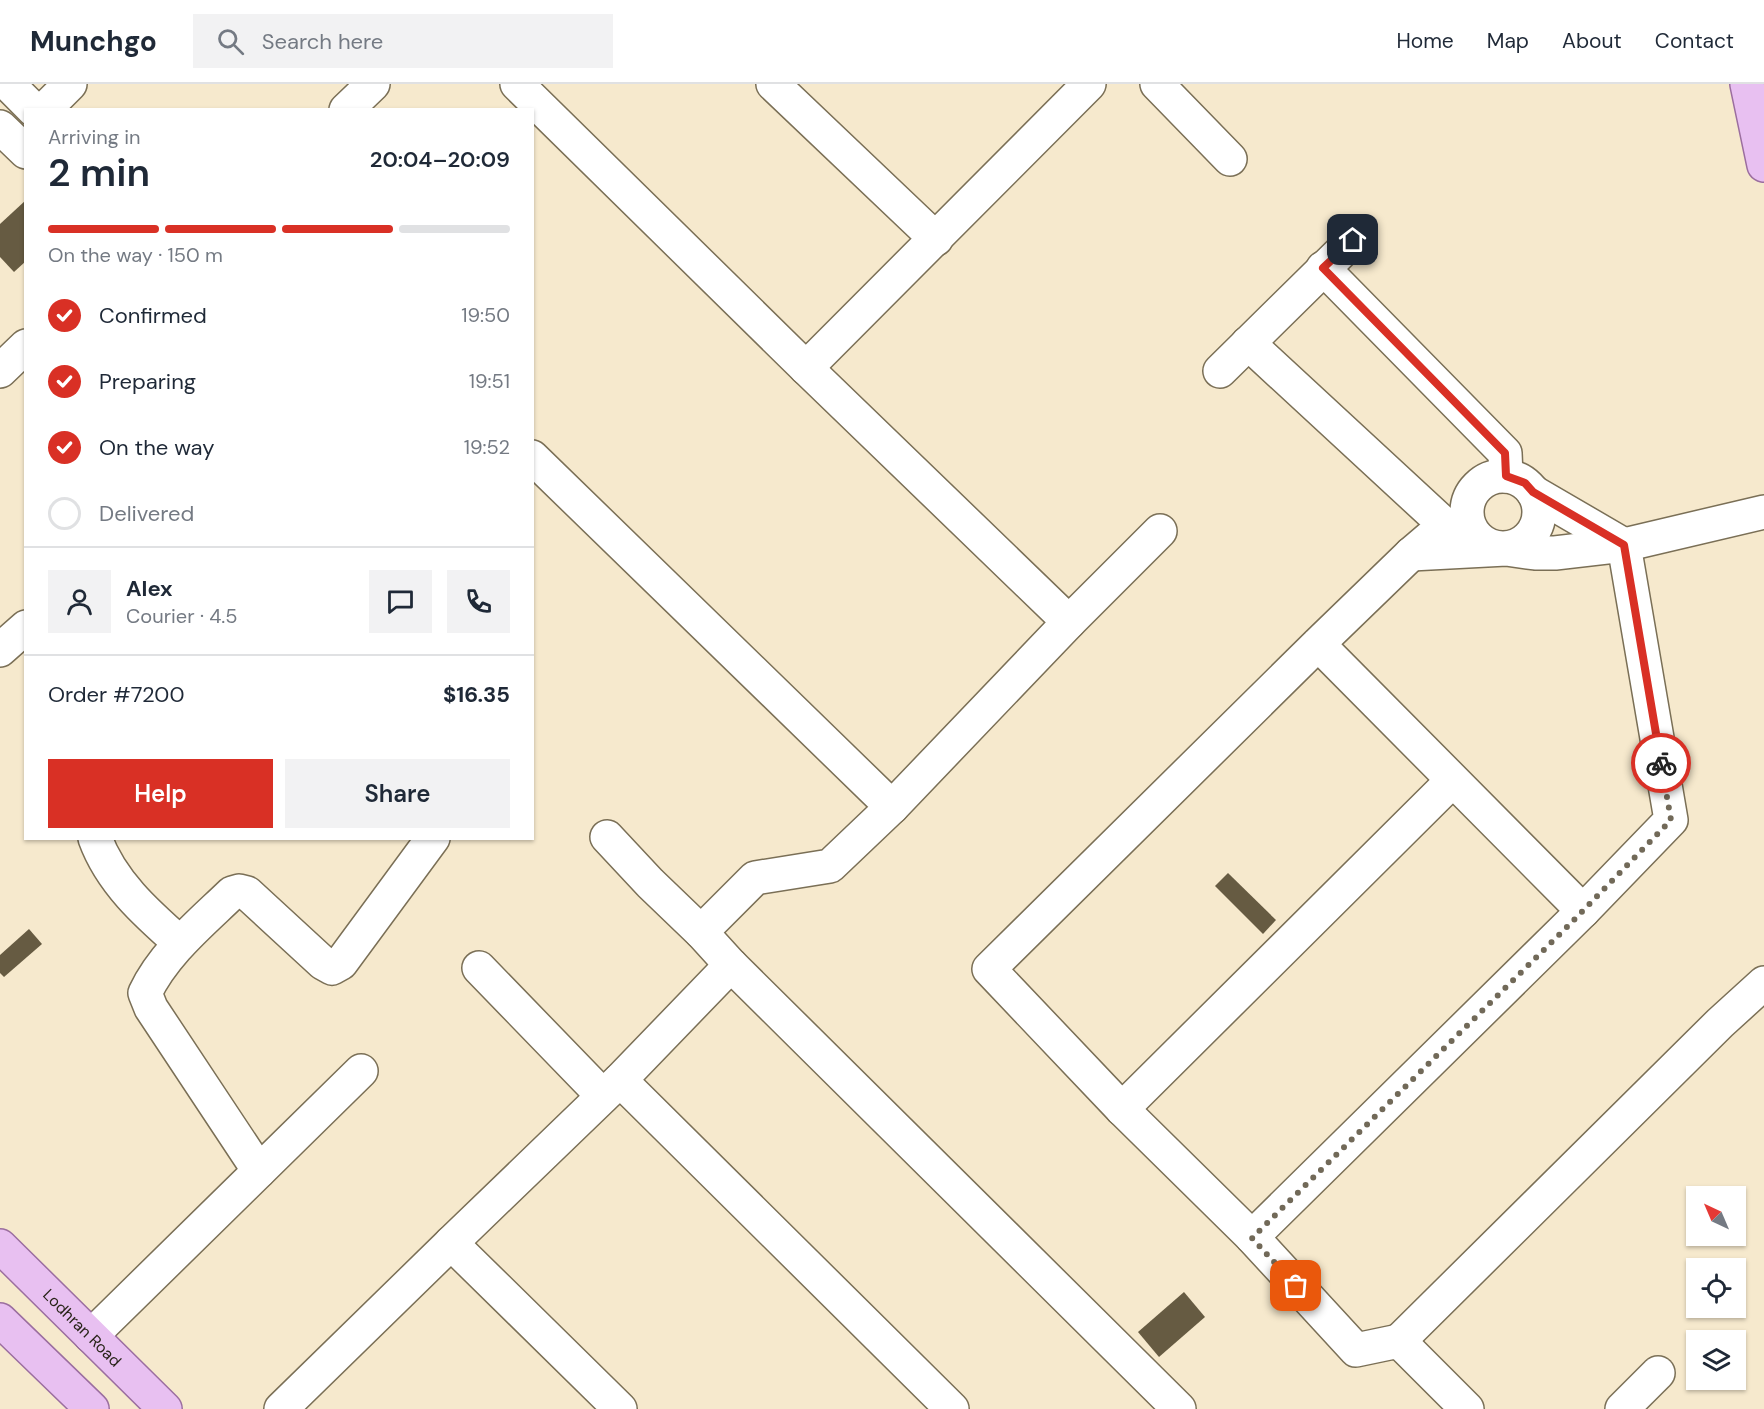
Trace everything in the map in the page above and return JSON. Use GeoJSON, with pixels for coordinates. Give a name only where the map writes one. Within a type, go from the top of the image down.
{"type":"FeatureCollection","features":[{"type":"Feature","properties":{"kind":"main road"},"geometry":{"type":"LineString","coordinates":[[1747,84],[1764,165]]}},
{"type":"Feature","properties":{"kind":"main road","name":"Lodhran Road"},"geometry":{"type":"LineString","coordinates":[[0,1246],[165,1409]]}},
{"type":"Feature","properties":{"kind":"main road"},"geometry":{"type":"LineString","coordinates":[[0,1320],[92,1409]]}},
{"type":"Feature","properties":{"kind":"street"},"geometry":{"type":"LineString","coordinates":[[8,84],[32,108]]}},
{"type":"Feature","properties":{"kind":"street"},"geometry":{"type":"LineString","coordinates":[[46,108],[70,84]]}},
{"type":"Feature","properties":{"kind":"street"},"geometry":{"type":"LineString","coordinates":[[348,108],[373,84]]}},
{"type":"Feature","properties":{"kind":"street"},"geometry":{"type":"LineString","coordinates":[[517,84],[1069,622]]}},
{"type":"Feature","properties":{"kind":"street"},"geometry":{"type":"LineString","coordinates":[[773,84],[936,239]]}},
{"type":"Feature","properties":{"kind":"street"},"geometry":{"type":"LineString","coordinates":[[806,368],[1089,84]]}},
{"type":"Feature","properties":{"kind":"street"},"geometry":{"type":"LineString","coordinates":[[1157,84],[1230,159]]}},
{"type":"Feature","properties":{"kind":"street"},"geometry":{"type":"LineString","coordinates":[[0,127],[24,150]]}},
{"type":"Feature","properties":{"kind":"street"},"geometry":{"type":"LineString","coordinates":[[1220,371],[1353,240]]}},
{"type":"Feature","properties":{"kind":"street"},"geometry":{"type":"LineString","coordinates":[[1323,268],[1505,453],[1520,484],[1539,504],[1540,517],[1536,529],[1528,539],[1506,549],[1412,554]]}},
{"type":"Feature","properties":{"kind":"street"},"geometry":{"type":"LineString","coordinates":[[1248,343],[1456,514],[1466,516],[1475,537],[1495,548],[1555,553],[1624,545],[1764,512]]}},
{"type":"Feature","properties":{"kind":"street"},"geometry":{"type":"LineString","coordinates":[[0,371],[24,348]]}},
{"type":"Feature","properties":{"kind":"street"},"geometry":{"type":"LineString","coordinates":[[534,460],[892,807]]}},
{"type":"Feature","properties":{"kind":"street"},"geometry":{"type":"LineString","coordinates":[[1252,1238],[1583,911],[1671,820],[1624,545],[1520,484],[1489,478],[1479,484],[1456,514],[1318,644],[989,969],[1122,1109],[1252,1238],[1356,1350],[1399,1341],[1720,1023],[1764,983]]}},
{"type":"Feature","properties":{"kind":"street"},"geometry":{"type":"LineString","coordinates":[[701,932],[755,878],[830,866],[892,807],[1069,622],[1160,531]]}},
{"type":"Feature","properties":{"kind":"street"},"geometry":{"type":"LineString","coordinates":[[0,650],[24,629]]}},
{"type":"Feature","properties":{"kind":"street"},"geometry":{"type":"LineString","coordinates":[[1318,644],[1583,911]]}},
{"type":"Feature","properties":{"kind":"street"},"geometry":{"type":"LineString","coordinates":[[1122,1109],[1452,781]]}},
{"type":"Feature","properties":{"kind":"street"},"geometry":{"type":"LineString","coordinates":[[607,837],[731,965],[1179,1409]]}},
{"type":"Feature","properties":{"kind":"street"},"geometry":{"type":"LineString","coordinates":[[96,840],[102,858],[137,904],[180,943]]}},
{"type":"Feature","properties":{"kind":"street"},"geometry":{"type":"LineString","coordinates":[[259,1171],[151,1008],[145,993],[151,981],[180,943],[232,893],[239,891],[247,893],[322,963],[332,968],[341,963],[432,840]]}},
{"type":"Feature","properties":{"kind":"street"},"geometry":{"type":"LineString","coordinates":[[281,1409],[611,1088],[731,965]]}},
{"type":"Feature","properties":{"kind":"street"},"geometry":{"type":"LineString","coordinates":[[479,968],[611,1088],[952,1409]]}},
{"type":"Feature","properties":{"kind":"street"},"geometry":{"type":"LineString","coordinates":[[91,1336],[361,1071]]}},
{"type":"Feature","properties":{"kind":"street"},"geometry":{"type":"LineString","coordinates":[[451,1243],[620,1409]]}},
{"type":"Feature","properties":{"kind":"street"},"geometry":{"type":"LineString","coordinates":[[1399,1341],[1467,1409]]}},
{"type":"Feature","properties":{"kind":"street"},"geometry":{"type":"LineString","coordinates":[[1622,1409],[1658,1373]]}},
{"type":"Feature","properties":{"kind":"building"},"geometry":{"type":"Polygon","coordinates":[[[24,202],[24,263],[14,272],[0,257],[0,224],[24,202]]]}},
{"type":"Feature","properties":{"kind":"building"},"geometry":{"type":"Polygon","coordinates":[[[1228,873],[1276,920],[1263,934],[1215,886],[1228,873]]]}},
{"type":"Feature","properties":{"kind":"building"},"geometry":{"type":"Polygon","coordinates":[[[29,929],[42,944],[4,977],[0,973],[0,955],[29,929]]]}},
{"type":"Feature","properties":{"kind":"building"},"geometry":{"type":"Polygon","coordinates":[[[1184,1292],[1205,1317],[1159,1357],[1138,1332],[1184,1292]]]}},
{"type":"Feature","properties":{"kind":"way so far"},"geometry":{"type":"LineString","coordinates":[[1296,1286],[1252,1238],[1567,927],[1671,820],[1661,763]]}},
{"type":"Feature","properties":{"kind":"route"},"geometry":{"type":"LineString","coordinates":[[1353,240],[1323,268],[1505,453],[1506,476],[1525,483],[1533,492],[1624,545],[1661,763]]}}]}
